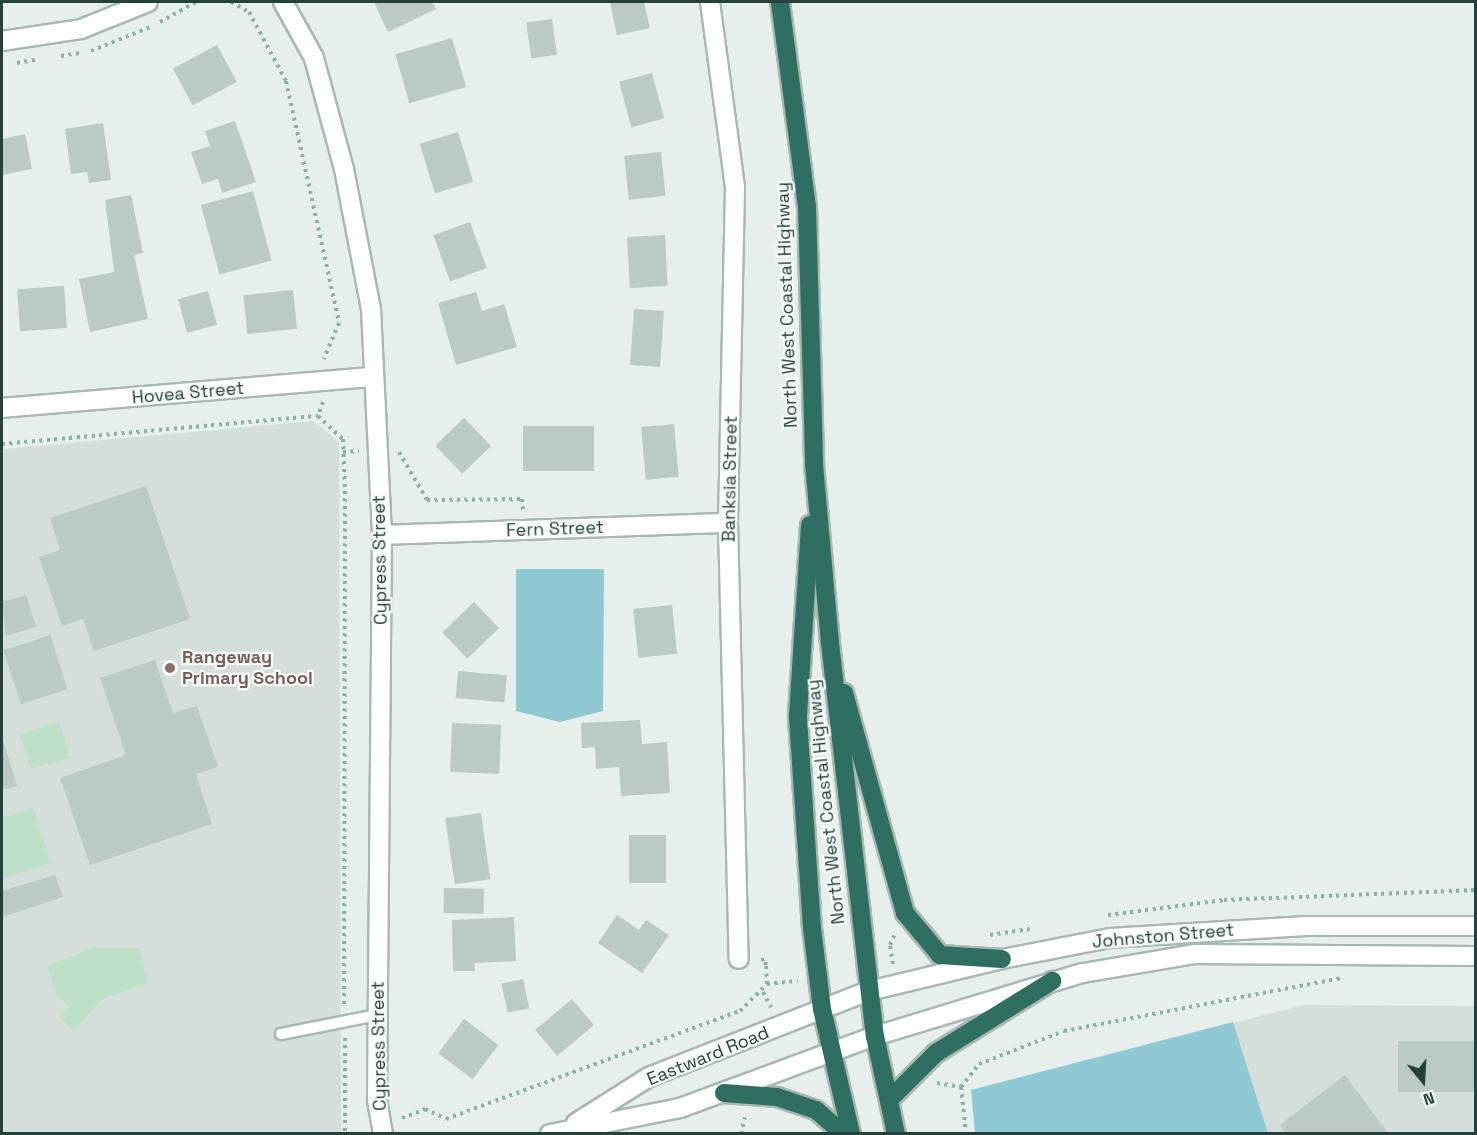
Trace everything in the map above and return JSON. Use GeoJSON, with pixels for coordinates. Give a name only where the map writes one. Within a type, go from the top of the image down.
{"type":"FeatureCollection","features":[{"type":"Feature","properties":{"kind":"highway","name":"North West Coastal Highway"},"geometry":{"type":"LineString","coordinates":[[780,2],[807,207],[814,464],[830,642],[875,1036],[896,1134]]}},
{"type":"Feature","properties":{"kind":"highway","name":"North West Coastal Highway"},"geometry":{"type":"LineString","coordinates":[[814,464],[798,718],[822,1009],[851,1134]]}},
{"type":"Feature","properties":{"kind":"highway"},"geometry":{"type":"LineString","coordinates":[[830,642],[905,913],[940,955],[1002,959]]}},
{"type":"Feature","properties":{"kind":"highway"},"geometry":{"type":"LineString","coordinates":[[889,1100],[936,1053],[1052,981]]}},
{"type":"Feature","properties":{"kind":"highway"},"geometry":{"type":"LineString","coordinates":[[724,1093],[777,1097],[816,1110],[844,1134]]}},
{"type":"Feature","properties":{"kind":"street"},"geometry":{"type":"LineString","coordinates":[[2,41],[81,29],[148,2]]}},
{"type":"Feature","properties":{"kind":"street","name":"Cypress Street"},"geometry":{"type":"LineString","coordinates":[[283,2],[314,58],[344,169],[371,309],[382,535],[377,1100],[383,1134]]}},
{"type":"Feature","properties":{"kind":"street","name":"Banksia Street"},"geometry":{"type":"LineString","coordinates":[[710,2],[735,187],[728,523],[739,959]]}},
{"type":"Feature","properties":{"kind":"street","name":"Hovea Street"},"geometry":{"type":"LineString","coordinates":[[2,408],[374,377]]}},
{"type":"Feature","properties":{"kind":"street","name":"Fern Street"},"geometry":{"type":"LineString","coordinates":[[382,535],[728,523]]}},
{"type":"Feature","properties":{"kind":"street","name":"Johnston Street"},"geometry":{"type":"LineString","coordinates":[[822,1009],[869,991],[1002,959],[1110,938],[1306,926],[1476,926]]}},
{"type":"Feature","properties":{"kind":"street","name":"Johnston Street"},"geometry":{"type":"LineString","coordinates":[[832,1053],[875,1036],[1052,981],[1195,954],[1476,956]]}},
{"type":"Feature","properties":{"kind":"street","name":"Eastward Road"},"geometry":{"type":"LineString","coordinates":[[559,1131],[649,1077],[822,1009]]}},
{"type":"Feature","properties":{"kind":"street","name":"Eastward Road"},"geometry":{"type":"LineString","coordinates":[[559,1131],[680,1108],[832,1053]]}},
{"type":"Feature","properties":{"kind":"lane"},"geometry":{"type":"LineString","coordinates":[[280,1034],[378,1015]]}},
{"type":"Feature","properties":{"kind":"path"},"geometry":{"type":"LineString","coordinates":[[231,2],[249,12],[286,81],[339,323],[324,363]]}},
{"type":"Feature","properties":{"kind":"path"},"geometry":{"type":"LineString","coordinates":[[318,416],[324,402]]}},
{"type":"Feature","properties":{"kind":"path"},"geometry":{"type":"LineString","coordinates":[[2,444],[318,416],[343,439],[344,998]]}},
{"type":"Feature","properties":{"kind":"path"},"geometry":{"type":"LineString","coordinates":[[343,452],[359,451]]}},
{"type":"Feature","properties":{"kind":"path"},"geometry":{"type":"LineString","coordinates":[[392,451],[403,453],[427,500],[522,499]]}},
{"type":"Feature","properties":{"kind":"path"},"geometry":{"type":"LineString","coordinates":[[399,1119],[425,1109],[446,1119],[732,1014],[763,992],[767,984],[766,966],[764,959],[759,961]]}},
{"type":"Feature","properties":{"kind":"path"},"geometry":{"type":"LineString","coordinates":[[966,1134],[961,1087],[979,1064],[1064,1031],[1357,976]]}},
{"type":"Feature","properties":{"kind":"path"},"geometry":{"type":"LineString","coordinates":[[767,984],[781,984]]}},
{"type":"Feature","properties":{"kind":"path"},"geometry":{"type":"LineString","coordinates":[[763,992],[769,1001]]}},
{"type":"Feature","properties":{"kind":"path"},"geometry":{"type":"LineString","coordinates":[[345,1035],[346,1133]]}},
{"type":"Feature","properties":{"kind":"path"},"geometry":{"type":"LineString","coordinates":[[933,1079],[961,1087]]}},
{"type":"Feature","properties":{"kind":"path"},"geometry":{"type":"LineString","coordinates":[[741,1134],[748,1106]]}},
{"type":"Feature","properties":{"kind":"shaded area","name":"Rangeway Primary School"},"geometry":{"type":"Polygon","coordinates":[[[313,421],[339,442],[341,1133],[2,1134],[2,449],[313,421]]]}},
{"type":"Feature","properties":{"kind":"shaded area"},"geometry":{"type":"Polygon","coordinates":[[[1304,1005],[1475,1006],[1475,1133],[1268,1133],[1233,1023],[1304,1005]]]}},
{"type":"Feature","properties":{"kind":"green space"},"geometry":{"type":"Polygon","coordinates":[[[59,722],[70,757],[31,769],[20,734],[59,722]]]}},
{"type":"Feature","properties":{"kind":"green space"},"geometry":{"type":"Polygon","coordinates":[[[33,808],[51,863],[2,879],[2,818],[33,808]]]}},
{"type":"Feature","properties":{"kind":"green space"},"geometry":{"type":"Polygon","coordinates":[[[93,948],[140,948],[147,983],[101,1000],[74,1031],[59,1017],[70,1007],[56,995],[47,966],[93,948]]]}},
{"type":"Feature","properties":{"kind":"water"},"geometry":{"type":"Polygon","coordinates":[[[516,569],[604,569],[603,711],[560,722],[516,711],[516,569]]]}},
{"type":"Feature","properties":{"kind":"water"},"geometry":{"type":"Polygon","coordinates":[[[1233,1022],[1268,1133],[975,1133],[971,1090],[1233,1022]]]}},
{"type":"Feature","properties":{"kind":"building"},"geometry":{"type":"Polygon","coordinates":[[[374,2],[432,2],[436,9],[388,32],[374,2]]]}},
{"type":"Feature","properties":{"kind":"building"},"geometry":{"type":"Polygon","coordinates":[[[610,2],[644,2],[650,28],[617,35],[610,2]]]}},
{"type":"Feature","properties":{"kind":"building"},"geometry":{"type":"Polygon","coordinates":[[[552,19],[557,55],[531,58],[526,23],[552,19]]]}},
{"type":"Feature","properties":{"kind":"building"},"geometry":{"type":"Polygon","coordinates":[[[452,38],[466,87],[409,103],[395,54],[452,38]]]}},
{"type":"Feature","properties":{"kind":"building"},"geometry":{"type":"Polygon","coordinates":[[[217,45],[237,82],[193,106],[173,68],[217,45]]]}},
{"type":"Feature","properties":{"kind":"building"},"geometry":{"type":"Polygon","coordinates":[[[652,73],[664,118],[631,127],[619,82],[652,73]]]}},
{"type":"Feature","properties":{"kind":"building"},"geometry":{"type":"Polygon","coordinates":[[[235,121],[256,182],[222,193],[218,179],[202,184],[191,152],[210,146],[205,131],[235,121]]]}},
{"type":"Feature","properties":{"kind":"building"},"geometry":{"type":"Polygon","coordinates":[[[103,123],[111,180],[89,183],[87,172],[71,174],[65,129],[103,123]]]}},
{"type":"Feature","properties":{"kind":"building"},"geometry":{"type":"Polygon","coordinates":[[[458,132],[473,182],[435,193],[420,144],[458,132]]]}},
{"type":"Feature","properties":{"kind":"building"},"geometry":{"type":"Polygon","coordinates":[[[25,134],[32,169],[2,175],[2,139],[25,134]]]}},
{"type":"Feature","properties":{"kind":"building"},"geometry":{"type":"Polygon","coordinates":[[[661,152],[666,196],[629,200],[624,156],[661,152]]]}},
{"type":"Feature","properties":{"kind":"building"},"geometry":{"type":"Polygon","coordinates":[[[253,191],[272,261],[219,275],[201,205],[253,191]]]}},
{"type":"Feature","properties":{"kind":"building"},"geometry":{"type":"Polygon","coordinates":[[[131,195],[143,253],[134,255],[148,319],[90,332],[79,279],[114,272],[105,200],[131,195]]]}},
{"type":"Feature","properties":{"kind":"building"},"geometry":{"type":"Polygon","coordinates":[[[470,222],[487,268],[450,281],[433,235],[470,222]]]}},
{"type":"Feature","properties":{"kind":"building"},"geometry":{"type":"Polygon","coordinates":[[[665,235],[668,286],[630,288],[627,237],[665,235]]]}},
{"type":"Feature","properties":{"kind":"building"},"geometry":{"type":"Polygon","coordinates":[[[64,286],[67,328],[20,331],[17,289],[64,286]]]}},
{"type":"Feature","properties":{"kind":"building"},"geometry":{"type":"Polygon","coordinates":[[[293,290],[297,329],[247,334],[243,295],[293,290]]]}},
{"type":"Feature","properties":{"kind":"building"},"geometry":{"type":"Polygon","coordinates":[[[208,291],[217,325],[187,333],[178,299],[208,291]]]}},
{"type":"Feature","properties":{"kind":"building"},"geometry":{"type":"Polygon","coordinates":[[[476,292],[482,311],[504,304],[517,347],[456,365],[438,303],[476,292]]]}},
{"type":"Feature","properties":{"kind":"building"},"geometry":{"type":"Polygon","coordinates":[[[634,309],[664,311],[660,367],[630,365],[634,309]]]}},
{"type":"Feature","properties":{"kind":"building"},"geometry":{"type":"Polygon","coordinates":[[[464,418],[491,446],[462,474],[435,446],[464,418]]]}},
{"type":"Feature","properties":{"kind":"building"},"geometry":{"type":"Polygon","coordinates":[[[674,424],[679,477],[646,480],[641,427],[674,424]]]}},
{"type":"Feature","properties":{"kind":"building"},"geometry":{"type":"Polygon","coordinates":[[[523,426],[594,426],[594,471],[523,471],[523,426]]]}},
{"type":"Feature","properties":{"kind":"building"},"geometry":{"type":"Polygon","coordinates":[[[146,486],[190,619],[94,651],[83,619],[62,626],[39,557],[60,550],[50,518],[146,486]]]}},
{"type":"Feature","properties":{"kind":"building"},"geometry":{"type":"Polygon","coordinates":[[[26,595],[36,627],[6,636],[2,602],[26,595]]]}},
{"type":"Feature","properties":{"kind":"building"},"geometry":{"type":"Polygon","coordinates":[[[474,602],[499,628],[467,658],[442,633],[474,602]]]}},
{"type":"Feature","properties":{"kind":"building"},"geometry":{"type":"Polygon","coordinates":[[[672,605],[677,654],[638,658],[633,609],[672,605]]]}},
{"type":"Feature","properties":{"kind":"building"},"geometry":{"type":"Polygon","coordinates":[[[50,635],[68,689],[21,704],[3,650],[50,635]]]}},
{"type":"Feature","properties":{"kind":"building"},"geometry":{"type":"Polygon","coordinates":[[[155,660],[173,713],[197,706],[218,767],[196,774],[212,824],[90,865],[60,778],[126,755],[100,678],[155,660]]]}},
{"type":"Feature","properties":{"kind":"building"},"geometry":{"type":"Polygon","coordinates":[[[458,671],[507,675],[504,702],[456,698],[458,671]]]}},
{"type":"Feature","properties":{"kind":"building"},"geometry":{"type":"Polygon","coordinates":[[[640,720],[642,744],[667,742],[670,793],[621,796],[619,767],[596,769],[595,747],[582,748],[581,723],[640,720]]]}},
{"type":"Feature","properties":{"kind":"building"},"geometry":{"type":"Polygon","coordinates":[[[452,723],[501,725],[499,774],[450,772],[452,723]]]}},
{"type":"Feature","properties":{"kind":"building"},"geometry":{"type":"Polygon","coordinates":[[[2,737],[17,786],[2,790],[2,737]]]}},
{"type":"Feature","properties":{"kind":"building"},"geometry":{"type":"Polygon","coordinates":[[[481,813],[490,879],[455,884],[445,818],[481,813]]]}},
{"type":"Feature","properties":{"kind":"building"},"geometry":{"type":"Polygon","coordinates":[[[629,835],[666,835],[666,883],[629,883],[629,835]]]}},
{"type":"Feature","properties":{"kind":"building"},"geometry":{"type":"Polygon","coordinates":[[[55,875],[63,897],[2,917],[2,891],[55,875]]]}},
{"type":"Feature","properties":{"kind":"building"},"geometry":{"type":"Polygon","coordinates":[[[444,888],[484,889],[484,914],[444,913],[444,888]]]}},
{"type":"Feature","properties":{"kind":"building"},"geometry":{"type":"Polygon","coordinates":[[[617,915],[639,930],[646,920],[669,935],[642,973],[598,943],[617,915]]]}},
{"type":"Feature","properties":{"kind":"building"},"geometry":{"type":"Polygon","coordinates":[[[514,917],[516,961],[474,963],[475,971],[453,971],[452,920],[514,917]]]}},
{"type":"Feature","properties":{"kind":"building"},"geometry":{"type":"Polygon","coordinates":[[[523,979],[529,1008],[508,1013],[501,984],[523,979]]]}},
{"type":"Feature","properties":{"kind":"building"},"geometry":{"type":"Polygon","coordinates":[[[572,999],[594,1025],[557,1056],[535,1030],[572,999]]]}},
{"type":"Feature","properties":{"kind":"building"},"geometry":{"type":"Polygon","coordinates":[[[464,1019],[498,1045],[472,1079],[438,1053],[464,1019]]]}},
{"type":"Feature","properties":{"kind":"building"},"geometry":{"type":"Polygon","coordinates":[[[1398,1041],[1476,1041],[1476,1092],[1398,1092],[1398,1041]]]}},
{"type":"Feature","properties":{"kind":"building"},"geometry":{"type":"Polygon","coordinates":[[[1345,1075],[1389,1134],[1286,1134],[1280,1125],[1345,1075]]]}},
{"type":"Feature","properties":{"kind":"place","name":"Rangeway Primary School"},"geometry":{"type":"Point","coordinates":[170,668]}}]}
